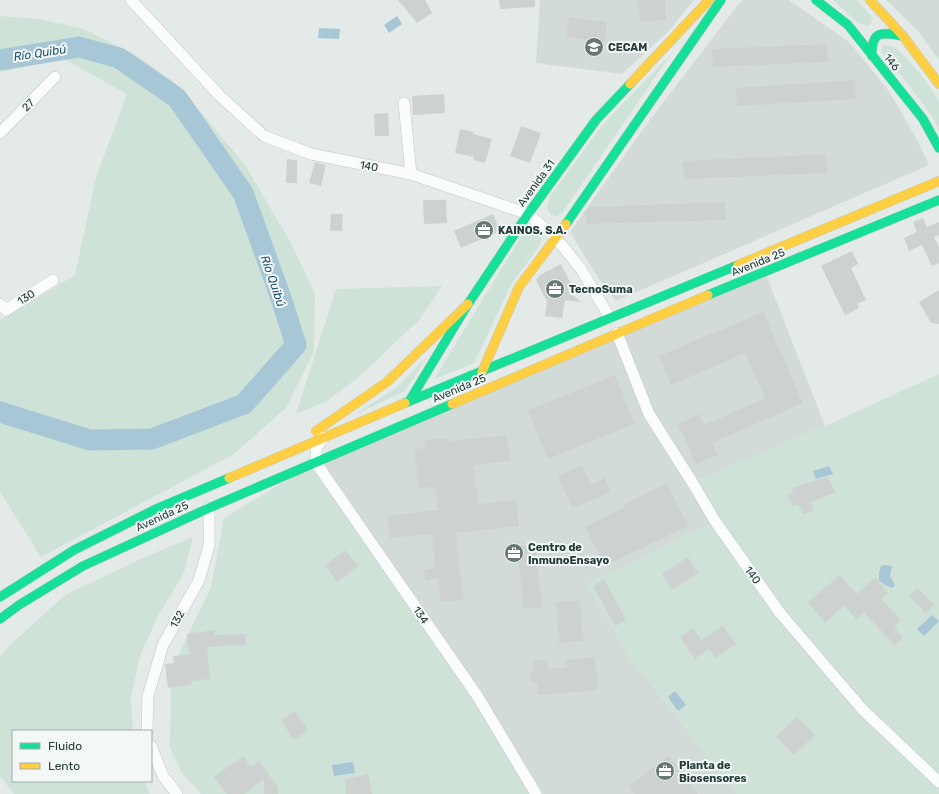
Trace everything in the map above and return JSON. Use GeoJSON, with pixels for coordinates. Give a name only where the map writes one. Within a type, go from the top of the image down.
{"type":"FeatureCollection","features":[{"type":"Feature","properties":{"kind":"main road","name":"Avenida 31"},"geometry":{"type":"LineString","coordinates":[[410,400],[468,304],[528,214],[596,120],[709,0]]}},
{"type":"Feature","properties":{"kind":"main road"},"geometry":{"type":"LineString","coordinates":[[461,400],[482,372],[519,288],[556,238],[721,0]]}},
{"type":"Feature","properties":{"kind":"main road","name":"146"},"geometry":{"type":"LineString","coordinates":[[816,0],[848,25],[923,119],[939,148]]}},
{"type":"Feature","properties":{"kind":"main road"},"geometry":{"type":"LineString","coordinates":[[870,0],[903,36],[939,84]]}},
{"type":"Feature","properties":{"kind":"main road"},"geometry":{"type":"LineString","coordinates":[[872,56],[872,43],[875,38],[888,33],[903,36]]}},
{"type":"Feature","properties":{"kind":"main road","name":"Avenida 25"},"geometry":{"type":"LineString","coordinates":[[2,591],[74,550],[156,509],[410,400],[482,372],[939,181]]}},
{"type":"Feature","properties":{"kind":"main road","name":"Avenida 25"},"geometry":{"type":"LineString","coordinates":[[0,620],[19,605],[82,566],[209,508],[617,333],[939,200]]}},
{"type":"Feature","properties":{"kind":"main road"},"geometry":{"type":"LineString","coordinates":[[241,473],[322,428],[387,382],[468,304]]}},
{"type":"Feature","properties":{"kind":"street","name":"140"},"geometry":{"type":"LineString","coordinates":[[131,0],[220,96],[264,136],[311,154],[411,174],[528,214],[556,238],[581,269],[610,318]]}},
{"type":"Feature","properties":{"kind":"street","name":"27"},"geometry":{"type":"LineString","coordinates":[[0,132],[55,77]]}},
{"type":"Feature","properties":{"kind":"street"},"geometry":{"type":"LineString","coordinates":[[404,103],[411,174]]}},
{"type":"Feature","properties":{"kind":"street","name":"130"},"geometry":{"type":"LineString","coordinates":[[0,304],[6,310],[53,280]]}},
{"type":"Feature","properties":{"kind":"street","name":"140"},"geometry":{"type":"LineString","coordinates":[[617,333],[649,414],[715,521],[780,613],[862,709],[939,782]]}},
{"type":"Feature","properties":{"kind":"street"},"geometry":{"type":"LineString","coordinates":[[316,463],[316,449],[324,437]]}},
{"type":"Feature","properties":{"kind":"street","name":"134"},"geometry":{"type":"LineString","coordinates":[[316,463],[478,697],[536,794]]}},
{"type":"Feature","properties":{"kind":"street","name":"132"},"geometry":{"type":"LineString","coordinates":[[147,730],[148,696],[163,645],[199,580],[209,546],[209,508]]}},
{"type":"Feature","properties":{"kind":"street"},"geometry":{"type":"LineString","coordinates":[[152,748],[164,776],[177,794]]}},
{"type":"Feature","properties":{"kind":"shaded area","name":"CECAM"},"geometry":{"type":"Polygon","coordinates":[[[540,0],[694,0],[668,32],[622,74],[536,63],[540,0]]]}},
{"type":"Feature","properties":{"kind":"shaded area"},"geometry":{"type":"Polygon","coordinates":[[[743,0],[789,0],[849,42],[888,90],[914,134],[929,165],[616,301],[599,279],[570,232],[646,125],[743,0]]]}},
{"type":"Feature","properties":{"kind":"shaded area"},"geometry":{"type":"Polygon","coordinates":[[[886,0],[939,0],[939,60],[918,31],[886,0]]]}},
{"type":"Feature","properties":{"kind":"shaded area","name":"Centro de InmunoEnsayo"},"geometry":{"type":"Polygon","coordinates":[[[765,272],[825,426],[693,482],[715,521],[632,663],[644,675],[737,794],[544,794],[316,463],[765,272]]]}},
{"type":"Feature","properties":{"kind":"green space"},"geometry":{"type":"Polygon","coordinates":[[[833,0],[857,0],[873,18],[871,23],[868,26],[858,23],[833,0]]]}},
{"type":"Feature","properties":{"kind":"green space"},"geometry":{"type":"Polygon","coordinates":[[[0,16],[39,19],[84,29],[136,55],[180,87],[245,165],[292,245],[315,294],[314,352],[286,408],[234,454],[41,557],[0,492],[0,320],[75,275],[96,178],[127,94],[64,59],[0,72],[0,16]]]}},
{"type":"Feature","properties":{"kind":"green space"},"geometry":{"type":"Polygon","coordinates":[[[883,45],[894,47],[903,55],[923,77],[939,101],[939,130],[933,118],[909,85],[881,52],[883,45]]]}},
{"type":"Feature","properties":{"kind":"green space"},"geometry":{"type":"Polygon","coordinates":[[[671,54],[562,213],[556,217],[550,214],[547,208],[550,196],[604,123],[671,54]]]}},
{"type":"Feature","properties":{"kind":"green space"},"geometry":{"type":"Polygon","coordinates":[[[527,230],[536,231],[542,236],[541,244],[512,283],[474,363],[434,379],[522,235],[527,230]]]}},
{"type":"Feature","properties":{"kind":"green space"},"geometry":{"type":"Polygon","coordinates":[[[442,286],[420,319],[360,376],[327,401],[296,414],[336,289],[442,286]]]}},
{"type":"Feature","properties":{"kind":"green space"},"geometry":{"type":"Polygon","coordinates":[[[427,357],[405,391],[354,415],[396,388],[427,357]]]}},
{"type":"Feature","properties":{"kind":"green space"},"geometry":{"type":"Polygon","coordinates":[[[939,374],[939,794],[737,794],[644,675],[632,663],[587,584],[714,521],[692,482],[825,426],[939,374]]]}},
{"type":"Feature","properties":{"kind":"green space"},"geometry":{"type":"Polygon","coordinates":[[[316,463],[545,794],[201,794],[182,773],[170,748],[171,671],[211,587],[224,518],[316,463]]]}},
{"type":"Feature","properties":{"kind":"green space"},"geometry":{"type":"Polygon","coordinates":[[[193,537],[184,573],[157,618],[140,656],[131,697],[133,730],[12,730],[12,782],[144,782],[150,794],[14,794],[0,776],[0,656],[11,644],[65,595],[147,556],[193,537]]]}},
{"type":"Feature","properties":{"kind":"water"},"geometry":{"type":"Polygon","coordinates":[[[397,16],[402,24],[389,33],[384,25],[397,16]]]}},
{"type":"Feature","properties":{"kind":"water"},"geometry":{"type":"Polygon","coordinates":[[[319,28],[340,29],[339,39],[318,38],[319,28]]]}},
{"type":"Feature","properties":{"kind":"water"},"geometry":{"type":"Polygon","coordinates":[[[829,466],[833,474],[816,479],[813,471],[829,466]]]}},
{"type":"Feature","properties":{"kind":"water"},"geometry":{"type":"Polygon","coordinates":[[[881,566],[892,566],[890,576],[895,585],[892,588],[879,581],[881,566]]]}},
{"type":"Feature","properties":{"kind":"water"},"geometry":{"type":"Polygon","coordinates":[[[932,615],[939,621],[924,636],[917,629],[932,615]]]}},
{"type":"Feature","properties":{"kind":"water"},"geometry":{"type":"Polygon","coordinates":[[[675,691],[686,705],[678,711],[668,697],[675,691]]]}},
{"type":"Feature","properties":{"kind":"water"},"geometry":{"type":"Polygon","coordinates":[[[353,762],[355,773],[334,776],[332,765],[353,762]]]}},
{"type":"Feature","properties":{"kind":"building"},"geometry":{"type":"Polygon","coordinates":[[[398,0],[425,0],[432,13],[417,23],[398,0]]]}},
{"type":"Feature","properties":{"kind":"building"},"geometry":{"type":"Polygon","coordinates":[[[499,0],[535,0],[535,7],[500,9],[499,0]]]}},
{"type":"Feature","properties":{"kind":"building"},"geometry":{"type":"Polygon","coordinates":[[[637,0],[665,0],[666,20],[641,22],[637,0]]]}},
{"type":"Feature","properties":{"kind":"building"},"geometry":{"type":"Polygon","coordinates":[[[569,17],[607,22],[604,43],[566,37],[569,17]]]}},
{"type":"Feature","properties":{"kind":"building"},"geometry":{"type":"Polygon","coordinates":[[[827,44],[828,62],[713,67],[712,49],[827,44]]]}},
{"type":"Feature","properties":{"kind":"building"},"geometry":{"type":"Polygon","coordinates":[[[855,80],[856,99],[737,106],[736,88],[855,80]]]}},
{"type":"Feature","properties":{"kind":"building"},"geometry":{"type":"Polygon","coordinates":[[[444,94],[445,113],[413,115],[412,96],[444,94]]]}},
{"type":"Feature","properties":{"kind":"building"},"geometry":{"type":"Polygon","coordinates":[[[388,113],[389,136],[375,136],[374,114],[388,113]]]}},
{"type":"Feature","properties":{"kind":"building"},"geometry":{"type":"Polygon","coordinates":[[[521,126],[541,133],[530,163],[510,156],[521,126]]]}},
{"type":"Feature","properties":{"kind":"building"},"geometry":{"type":"Polygon","coordinates":[[[460,129],[474,132],[473,134],[492,139],[485,163],[473,160],[474,157],[455,153],[460,129]]]}},
{"type":"Feature","properties":{"kind":"building"},"geometry":{"type":"Polygon","coordinates":[[[826,154],[827,173],[684,179],[683,161],[826,154]]]}},
{"type":"Feature","properties":{"kind":"building"},"geometry":{"type":"Polygon","coordinates":[[[287,159],[297,160],[297,183],[286,183],[287,159]]]}},
{"type":"Feature","properties":{"kind":"building"},"geometry":{"type":"Polygon","coordinates":[[[315,162],[326,165],[321,186],[309,183],[315,162]]]}},
{"type":"Feature","properties":{"kind":"building"},"geometry":{"type":"Polygon","coordinates":[[[423,200],[446,200],[447,223],[424,224],[423,200]]]}},
{"type":"Feature","properties":{"kind":"building"},"geometry":{"type":"Polygon","coordinates":[[[725,202],[726,220],[586,224],[585,212],[589,207],[725,202]]]}},
{"type":"Feature","properties":{"kind":"building"},"geometry":{"type":"Polygon","coordinates":[[[331,214],[343,214],[342,231],[330,231],[331,214]]]}},
{"type":"Feature","properties":{"kind":"building"},"geometry":{"type":"Polygon","coordinates":[[[493,214],[500,231],[461,248],[454,231],[493,214]]]}},
{"type":"Feature","properties":{"kind":"building"},"geometry":{"type":"Polygon","coordinates":[[[923,218],[927,227],[939,222],[939,235],[934,237],[939,247],[939,263],[932,266],[922,245],[909,251],[904,238],[917,232],[913,222],[923,218]]]}},
{"type":"Feature","properties":{"kind":"building"},"geometry":{"type":"Polygon","coordinates":[[[852,251],[858,264],[851,268],[866,300],[857,304],[859,308],[845,315],[821,266],[852,251]]]}},
{"type":"Feature","properties":{"kind":"building","name":"TecnoSuma"},"geometry":{"type":"Polygon","coordinates":[[[561,264],[572,286],[568,291],[581,302],[565,300],[562,318],[545,316],[547,302],[536,280],[540,275],[561,264]]]}},
{"type":"Feature","properties":{"kind":"building"},"geometry":{"type":"Polygon","coordinates":[[[939,290],[939,324],[931,323],[919,302],[939,290]]]}},
{"type":"Feature","properties":{"kind":"building"},"geometry":{"type":"Polygon","coordinates":[[[763,312],[803,403],[712,443],[718,455],[696,464],[678,424],[699,414],[704,425],[765,398],[745,353],[671,385],[659,356],[763,312]]]}},
{"type":"Feature","properties":{"kind":"building"},"geometry":{"type":"Polygon","coordinates":[[[615,375],[635,424],[548,459],[528,410],[615,375]]]}},
{"type":"Feature","properties":{"kind":"building","name":"Centro de InmunoEnsayo"},"geometry":{"type":"Polygon","coordinates":[[[507,435],[510,461],[473,465],[478,504],[516,500],[519,526],[456,533],[463,600],[441,602],[438,579],[425,580],[424,569],[435,568],[432,534],[389,538],[387,516],[438,510],[435,487],[419,488],[414,449],[425,448],[424,440],[448,438],[449,441],[507,435]]]}},
{"type":"Feature","properties":{"kind":"building"},"geometry":{"type":"Polygon","coordinates":[[[582,465],[591,485],[605,478],[611,492],[572,508],[558,476],[582,465]]]}},
{"type":"Feature","properties":{"kind":"building"},"geometry":{"type":"Polygon","coordinates":[[[827,477],[836,492],[811,502],[814,511],[803,514],[798,505],[792,506],[788,495],[793,492],[792,488],[827,477]]]}},
{"type":"Feature","properties":{"kind":"building"},"geometry":{"type":"Polygon","coordinates":[[[667,483],[688,526],[605,566],[585,527],[625,507],[624,505],[667,483]]]}},
{"type":"Feature","properties":{"kind":"building"},"geometry":{"type":"Polygon","coordinates":[[[535,545],[542,607],[524,609],[517,546],[535,545]]]}},
{"type":"Feature","properties":{"kind":"building"},"geometry":{"type":"Polygon","coordinates":[[[345,550],[358,566],[337,582],[325,565],[345,550]]]}},
{"type":"Feature","properties":{"kind":"building"},"geometry":{"type":"Polygon","coordinates":[[[688,557],[698,573],[672,590],[662,574],[688,557]]]}},
{"type":"Feature","properties":{"kind":"building"},"geometry":{"type":"Polygon","coordinates":[[[840,575],[856,594],[875,578],[888,593],[881,599],[901,620],[894,627],[903,637],[895,645],[864,613],[856,619],[845,606],[825,622],[808,602],[840,575]]]}},
{"type":"Feature","properties":{"kind":"building"},"geometry":{"type":"Polygon","coordinates":[[[604,579],[626,620],[615,626],[593,586],[604,579]]]}},
{"type":"Feature","properties":{"kind":"building"},"geometry":{"type":"Polygon","coordinates":[[[918,588],[934,605],[926,613],[909,596],[918,588]]]}},
{"type":"Feature","properties":{"kind":"building"},"geometry":{"type":"Polygon","coordinates":[[[580,600],[583,641],[559,643],[556,602],[580,600]]]}},
{"type":"Feature","properties":{"kind":"building"},"geometry":{"type":"Polygon","coordinates":[[[723,626],[736,644],[715,658],[709,649],[695,659],[680,637],[693,628],[701,640],[723,626]]]}},
{"type":"Feature","properties":{"kind":"building"},"geometry":{"type":"Polygon","coordinates":[[[215,630],[215,635],[246,634],[246,645],[207,647],[210,679],[191,681],[192,685],[168,688],[165,664],[174,663],[173,656],[189,655],[187,634],[215,630]]]}},
{"type":"Feature","properties":{"kind":"building"},"geometry":{"type":"Polygon","coordinates":[[[595,657],[598,690],[538,695],[537,683],[531,683],[530,673],[534,673],[533,661],[547,660],[548,669],[567,667],[566,660],[595,657]]]}},
{"type":"Feature","properties":{"kind":"building"},"geometry":{"type":"Polygon","coordinates":[[[295,711],[308,730],[294,740],[281,720],[295,711]]]}},
{"type":"Feature","properties":{"kind":"building"},"geometry":{"type":"Polygon","coordinates":[[[797,717],[815,735],[794,755],[776,737],[797,717]]]}},
{"type":"Feature","properties":{"kind":"building"},"geometry":{"type":"Polygon","coordinates":[[[243,756],[251,767],[259,761],[278,787],[278,794],[264,794],[264,779],[244,794],[227,794],[214,777],[243,756]]]}},
{"type":"Feature","properties":{"kind":"building","name":"Planta de Biosensores"},"geometry":{"type":"Polygon","coordinates":[[[669,756],[698,794],[635,794],[629,786],[669,756]]]}},
{"type":"Feature","properties":{"kind":"building"},"geometry":{"type":"Polygon","coordinates":[[[368,774],[372,794],[346,794],[345,779],[368,774]]]}},
{"type":"Feature","properties":{"kind":"waterway","name":"Río Quibú"},"geometry":{"type":"LineString","coordinates":[[0,60],[79,47],[119,58],[177,98],[243,193],[280,295],[296,345],[244,404],[152,439],[90,440],[0,412]]}},
{"type":"Feature","properties":{"kind":"traffic: fast"},"geometry":{"type":"LineString","coordinates":[[566,224],[721,0]]}},
{"type":"Feature","properties":{"kind":"traffic: fast"},"geometry":{"type":"LineString","coordinates":[[816,0],[848,25],[923,119],[939,148]]}},
{"type":"Feature","properties":{"kind":"traffic: fast"},"geometry":{"type":"LineString","coordinates":[[872,56],[873,41],[879,35],[889,34],[903,36]]}},
{"type":"Feature","properties":{"kind":"traffic: fast"},"geometry":{"type":"LineString","coordinates":[[410,400],[468,304],[528,214],[596,120],[630,84]]}},
{"type":"Feature","properties":{"kind":"traffic: fast"},"geometry":{"type":"LineString","coordinates":[[708,295],[939,200]]}},
{"type":"Feature","properties":{"kind":"traffic: fast"},"geometry":{"type":"LineString","coordinates":[[405,403],[738,265]]}},
{"type":"Feature","properties":{"kind":"traffic: fast"},"geometry":{"type":"LineString","coordinates":[[0,619],[19,605],[83,566],[209,508],[452,404]]}},
{"type":"Feature","properties":{"kind":"traffic: fast"},"geometry":{"type":"LineString","coordinates":[[0,597],[74,550],[156,509],[229,478]]}},
{"type":"Feature","properties":{"kind":"traffic: slow"},"geometry":{"type":"LineString","coordinates":[[630,84],[709,0]]}},
{"type":"Feature","properties":{"kind":"traffic: slow"},"geometry":{"type":"LineString","coordinates":[[870,0],[903,36],[939,84]]}},
{"type":"Feature","properties":{"kind":"traffic: slow"},"geometry":{"type":"LineString","coordinates":[[738,265],[939,181]]}},
{"type":"Feature","properties":{"kind":"traffic: slow"},"geometry":{"type":"LineString","coordinates":[[482,372],[519,287],[566,224]]}},
{"type":"Feature","properties":{"kind":"traffic: slow"},"geometry":{"type":"LineString","coordinates":[[452,404],[708,295]]}},
{"type":"Feature","properties":{"kind":"traffic: slow"},"geometry":{"type":"LineString","coordinates":[[316,431],[387,382],[468,304]]}},
{"type":"Feature","properties":{"kind":"traffic: slow"},"geometry":{"type":"LineString","coordinates":[[229,478],[405,403]]}},
{"type":"Feature","properties":{"kind":"place","name":"CECAM"},"geometry":{"type":"Point","coordinates":[594,47]}},
{"type":"Feature","properties":{"kind":"place","name":"KAINOS, S.A."},"geometry":{"type":"Point","coordinates":[484,230]}},
{"type":"Feature","properties":{"kind":"place","name":"TecnoSuma"},"geometry":{"type":"Point","coordinates":[555,289]}},
{"type":"Feature","properties":{"kind":"place","name":"Centro de InmunoEnsayo"},"geometry":{"type":"Point","coordinates":[514,553]}},
{"type":"Feature","properties":{"kind":"place","name":"Planta de Biosensores"},"geometry":{"type":"Point","coordinates":[665,771]}}]}
